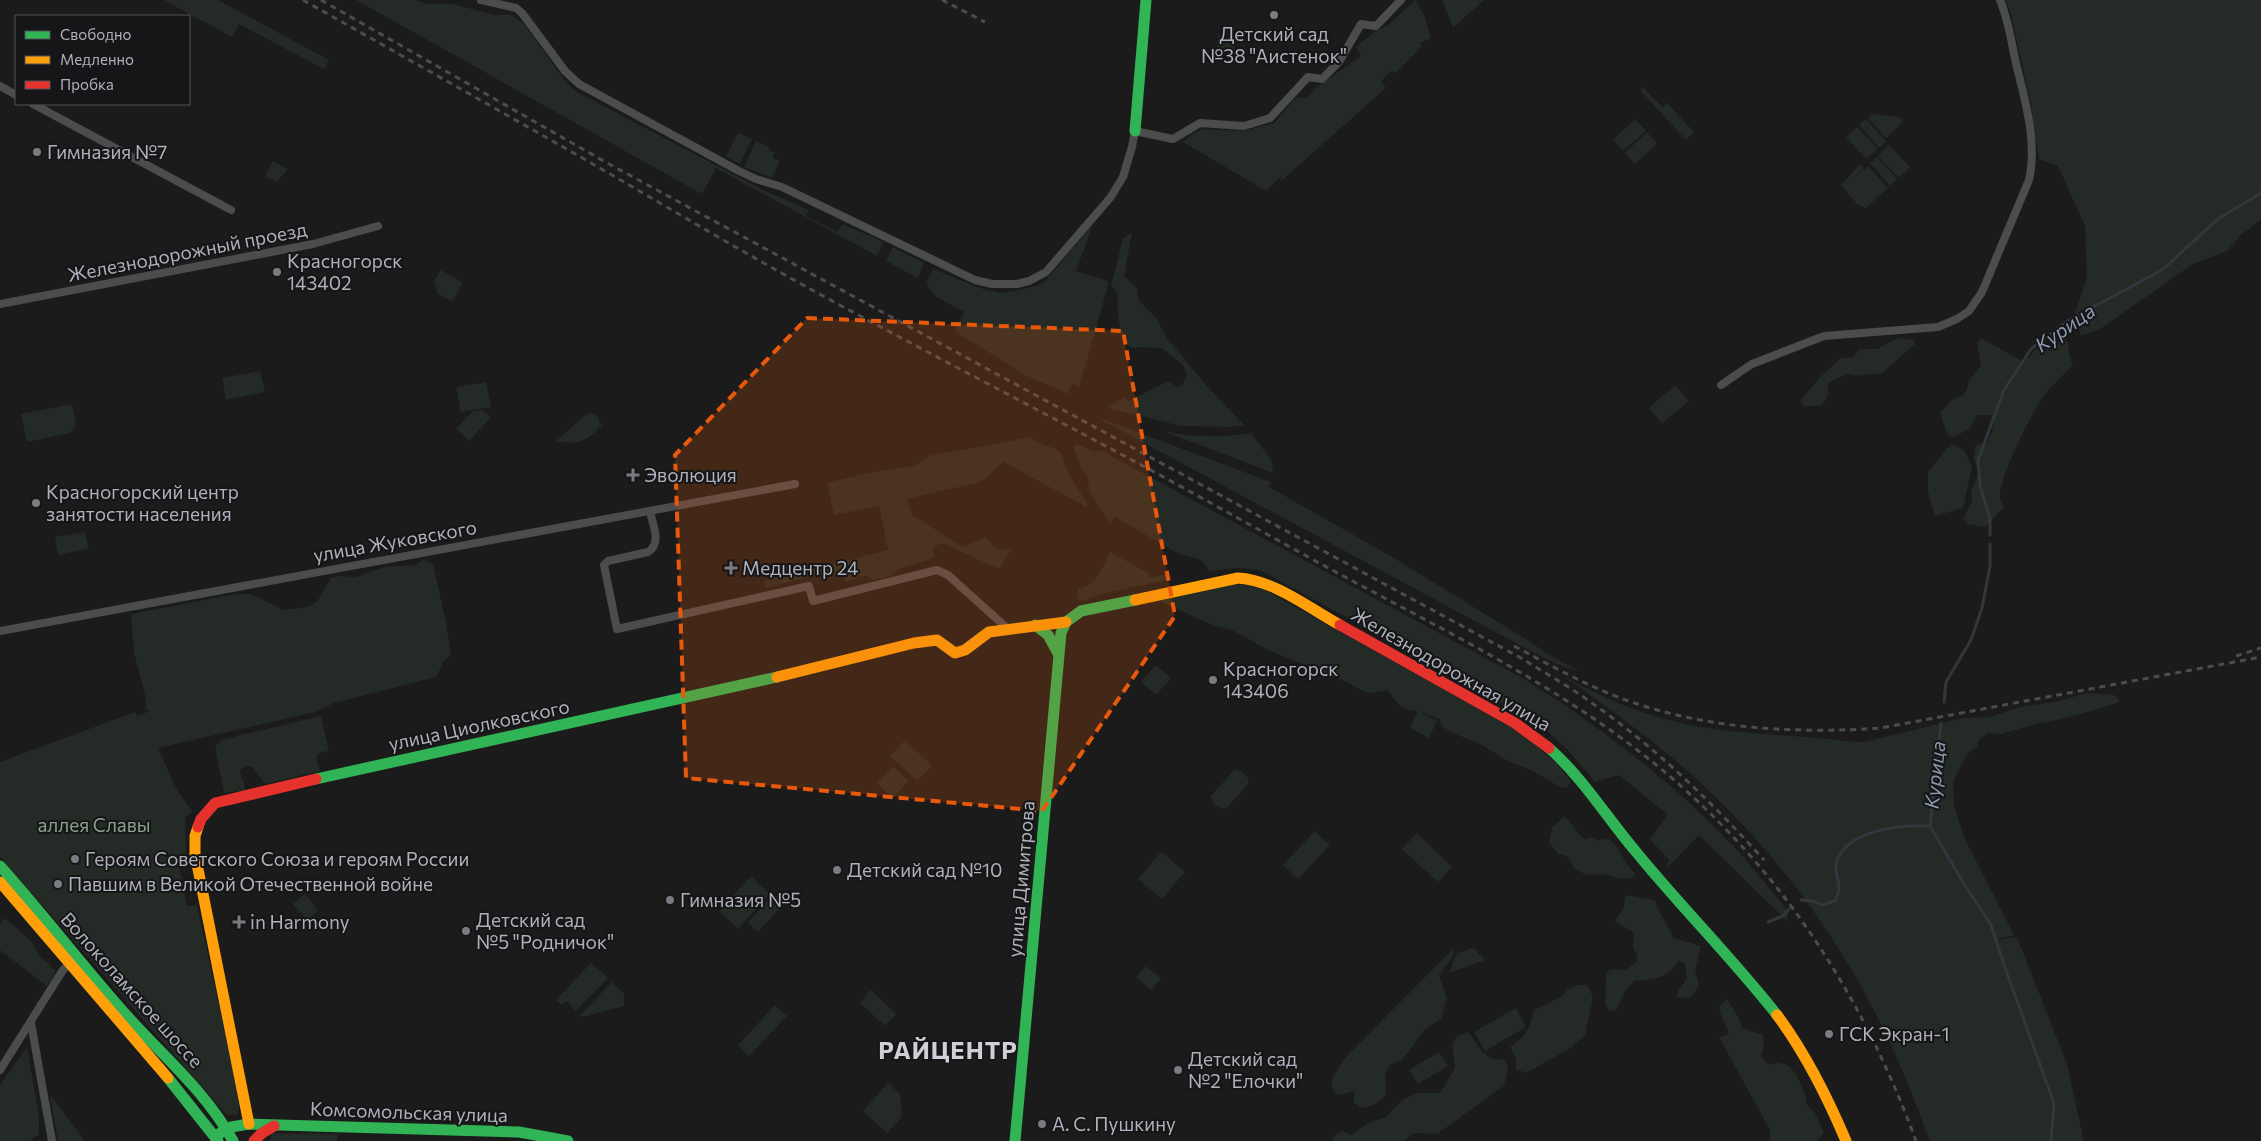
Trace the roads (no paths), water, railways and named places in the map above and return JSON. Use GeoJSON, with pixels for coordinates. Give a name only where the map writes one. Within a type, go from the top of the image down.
{"type":"FeatureCollection","features":[{"type":"Feature","properties":{"kind":"street"},"geometry":{"type":"LineString","coordinates":[[481,0],[516,8],[522,13],[565,71],[579,84],[612,103],[756,179],[782,187],[966,276],[992,284],[1005,285],[1029,281],[1038,277],[1054,264],[1117,189],[1128,162],[1135,131],[1146,0]]}},
{"type":"Feature","properties":{"kind":"street"},"geometry":{"type":"LineString","coordinates":[[1135,131],[1173,139],[1200,123],[1244,126],[1270,118],[1308,77],[1322,79],[1339,62],[1361,24],[1376,26],[1401,0]]}},
{"type":"Feature","properties":{"kind":"street"},"geometry":{"type":"LineString","coordinates":[[1721,385],[1752,364],[1824,336],[1938,327],[1957,319],[1977,301],[2029,180],[2032,166],[2030,121],[2007,18],[2000,0]]}},
{"type":"Feature","properties":{"kind":"street"},"geometry":{"type":"LineString","coordinates":[[0,86],[15,94]]}},
{"type":"Feature","properties":{"kind":"street"},"geometry":{"type":"LineString","coordinates":[[35,105],[230,210]]}},
{"type":"Feature","properties":{"kind":"street","name":"Железнодорожный проезд"},"geometry":{"type":"LineString","coordinates":[[0,304],[312,244],[378,226]]}},
{"type":"Feature","properties":{"kind":"street","name":"улица Жуковского"},"geometry":{"type":"LineString","coordinates":[[0,631],[795,484]]}},
{"type":"Feature","properties":{"kind":"street"},"geometry":{"type":"LineString","coordinates":[[650,512],[656,542],[653,549],[648,552],[608,561],[604,565],[617,629],[809,586],[813,601],[937,570],[948,575],[1007,628]]}},
{"type":"Feature","properties":{"kind":"street","name":"Железнодорожная улица"},"geometry":{"type":"LineString","coordinates":[[1066,622],[1081,612],[1238,578],[1253,579],[1282,592],[1530,732],[1559,756],[1639,856],[1763,995],[1806,1057],[1832,1107],[1846,1141]]}},
{"type":"Feature","properties":{"kind":"street","name":"улица Циолковского"},"geometry":{"type":"LineString","coordinates":[[249,1124],[205,912],[195,854],[195,836],[201,818],[214,803],[932,640],[942,643],[955,653],[962,652],[982,635],[1007,628],[1066,622]]}},
{"type":"Feature","properties":{"kind":"street","name":"улица Димитрова"},"geometry":{"type":"LineString","coordinates":[[1015,1141],[1058,653],[1060,633],[1066,622]]}},
{"type":"Feature","properties":{"kind":"street"},"geometry":{"type":"LineString","coordinates":[[1035,625],[1048,635],[1058,653]]}},
{"type":"Feature","properties":{"kind":"street","name":"Волоколамское шоссе"},"geometry":{"type":"LineString","coordinates":[[0,866],[126,1015],[197,1089],[228,1129],[233,1141]]}},
{"type":"Feature","properties":{"kind":"street","name":"Волоколамское шоссе"},"geometry":{"type":"LineString","coordinates":[[0,882],[190,1104],[216,1139]]}},
{"type":"Feature","properties":{"kind":"street"},"geometry":{"type":"LineString","coordinates":[[0,1070],[63,970],[70,963]]}},
{"type":"Feature","properties":{"kind":"street"},"geometry":{"type":"LineString","coordinates":[[31,1023],[52,1141]]}},
{"type":"Feature","properties":{"kind":"street","name":"Комсомольская улица"},"geometry":{"type":"LineString","coordinates":[[216,1139],[228,1129],[249,1124],[511,1132],[568,1141]]}},
{"type":"Feature","properties":{"kind":"street"},"geometry":{"type":"LineString","coordinates":[[254,1141],[262,1132],[275,1125]]}},
{"type":"Feature","properties":{"kind":"waterway","name":"Курица"},"geometry":{"type":"LineString","coordinates":[[1990,535],[1990,518],[1980,486],[1978,460],[2004,390],[2031,349],[2069,320],[2162,270],[2218,219],[2261,193]]}},
{"type":"Feature","properties":{"kind":"waterway","name":"Курица"},"geometry":{"type":"LineString","coordinates":[[1944,702],[1946,682],[1971,640],[1982,608],[1990,566],[1990,544]]}},
{"type":"Feature","properties":{"kind":"waterway","name":"Курица"},"geometry":{"type":"LineString","coordinates":[[1930,826],[1941,723]]}},
{"type":"Feature","properties":{"kind":"waterway"},"geometry":{"type":"LineString","coordinates":[[1930,826],[1991,925],[2054,1103],[2051,1141]]}},
{"type":"Feature","properties":{"kind":"waterway","name":"Курица"},"geometry":{"type":"LineString","coordinates":[[1801,900],[1813,901],[1822,905],[1835,901],[1839,890],[1836,868],[1837,860],[1853,841],[1864,835],[1891,828],[1930,826]]}},
{"type":"Feature","properties":{"kind":"waterway","name":"Курица"},"geometry":{"type":"LineString","coordinates":[[1768,922],[1783,916],[1789,909]]}},
{"type":"Feature","properties":{"kind":"railway"},"geometry":{"type":"LineString","coordinates":[[303,0],[789,277],[1460,638],[1541,685],[1619,736],[1692,796],[1764,871],[1795,912],[1825,955],[1851,999],[1897,1092],[1916,1141]]}},
{"type":"Feature","properties":{"kind":"railway"},"geometry":{"type":"LineString","coordinates":[[321,0],[609,164],[1521,658],[1581,695],[1613,718],[1659,756],[1681,775],[1764,860]]}},
{"type":"Feature","properties":{"kind":"railway"},"geometry":{"type":"LineString","coordinates":[[942,0],[985,22]]}},
{"type":"Feature","properties":{"kind":"railway"},"geometry":{"type":"LineString","coordinates":[[1514,646],[1595,687],[1654,709],[1718,723],[1750,727],[1816,730],[1881,728],[2261,657]]}},
{"type":"Feature","properties":{"kind":"railway"},"geometry":{"type":"LineString","coordinates":[[2236,656],[2261,648]]}},
{"type":"Feature","properties":{"kind":"place","name":"Детский сад №38 \"Аистенок\""},"geometry":{"type":"Point","coordinates":[1274,15]}},
{"type":"Feature","properties":{"kind":"place","name":"Гимназия №7"},"geometry":{"type":"Point","coordinates":[37,152]}},
{"type":"Feature","properties":{"kind":"place","name":"Красногорск 143402"},"geometry":{"type":"Point","coordinates":[277,272]}},
{"type":"Feature","properties":{"kind":"place","name":"Эволюция"},"geometry":{"type":"Point","coordinates":[633,475]}},
{"type":"Feature","properties":{"kind":"place","name":"Красногорский центр занятости населения"},"geometry":{"type":"Point","coordinates":[36,503]}},
{"type":"Feature","properties":{"kind":"place","name":"Медцентр 24"},"geometry":{"type":"Point","coordinates":[731,568]}},
{"type":"Feature","properties":{"kind":"place","name":"Красногорск 143406"},"geometry":{"type":"Point","coordinates":[1213,680]}},
{"type":"Feature","properties":{"kind":"place","name":"Героям Советского Союза и героям России"},"geometry":{"type":"Point","coordinates":[75,859]}},
{"type":"Feature","properties":{"kind":"place","name":"Детский сад №10"},"geometry":{"type":"Point","coordinates":[837,870]}},
{"type":"Feature","properties":{"kind":"place","name":"Павшим в Великой Отечественной войне"},"geometry":{"type":"Point","coordinates":[58,884]}},
{"type":"Feature","properties":{"kind":"place","name":"Гимназия №5"},"geometry":{"type":"Point","coordinates":[670,900]}},
{"type":"Feature","properties":{"kind":"place","name":"in Harmony"},"geometry":{"type":"Point","coordinates":[239,922]}},
{"type":"Feature","properties":{"kind":"place","name":"Детский сад №5 \"Родничок\""},"geometry":{"type":"Point","coordinates":[466,931]}},
{"type":"Feature","properties":{"kind":"place","name":"ГСК Экран-1"},"geometry":{"type":"Point","coordinates":[1829,1034]}},
{"type":"Feature","properties":{"kind":"place","name":"Детский сад №2 \"Елочки\""},"geometry":{"type":"Point","coordinates":[1178,1070]}},
{"type":"Feature","properties":{"kind":"place","name":"А. С. Пушкину"},"geometry":{"type":"Point","coordinates":[1042,1124]}},
{"type":"Feature","properties":{"kind":"district","name":"РАЙЦЕНТР"},"geometry":{"type":"Point","coordinates":[948,1051]}},
{"type":"Feature","properties":{"kind":"park label","name":"аллея Славы"},"geometry":{"type":"Point","coordinates":[94,825]}}]}
